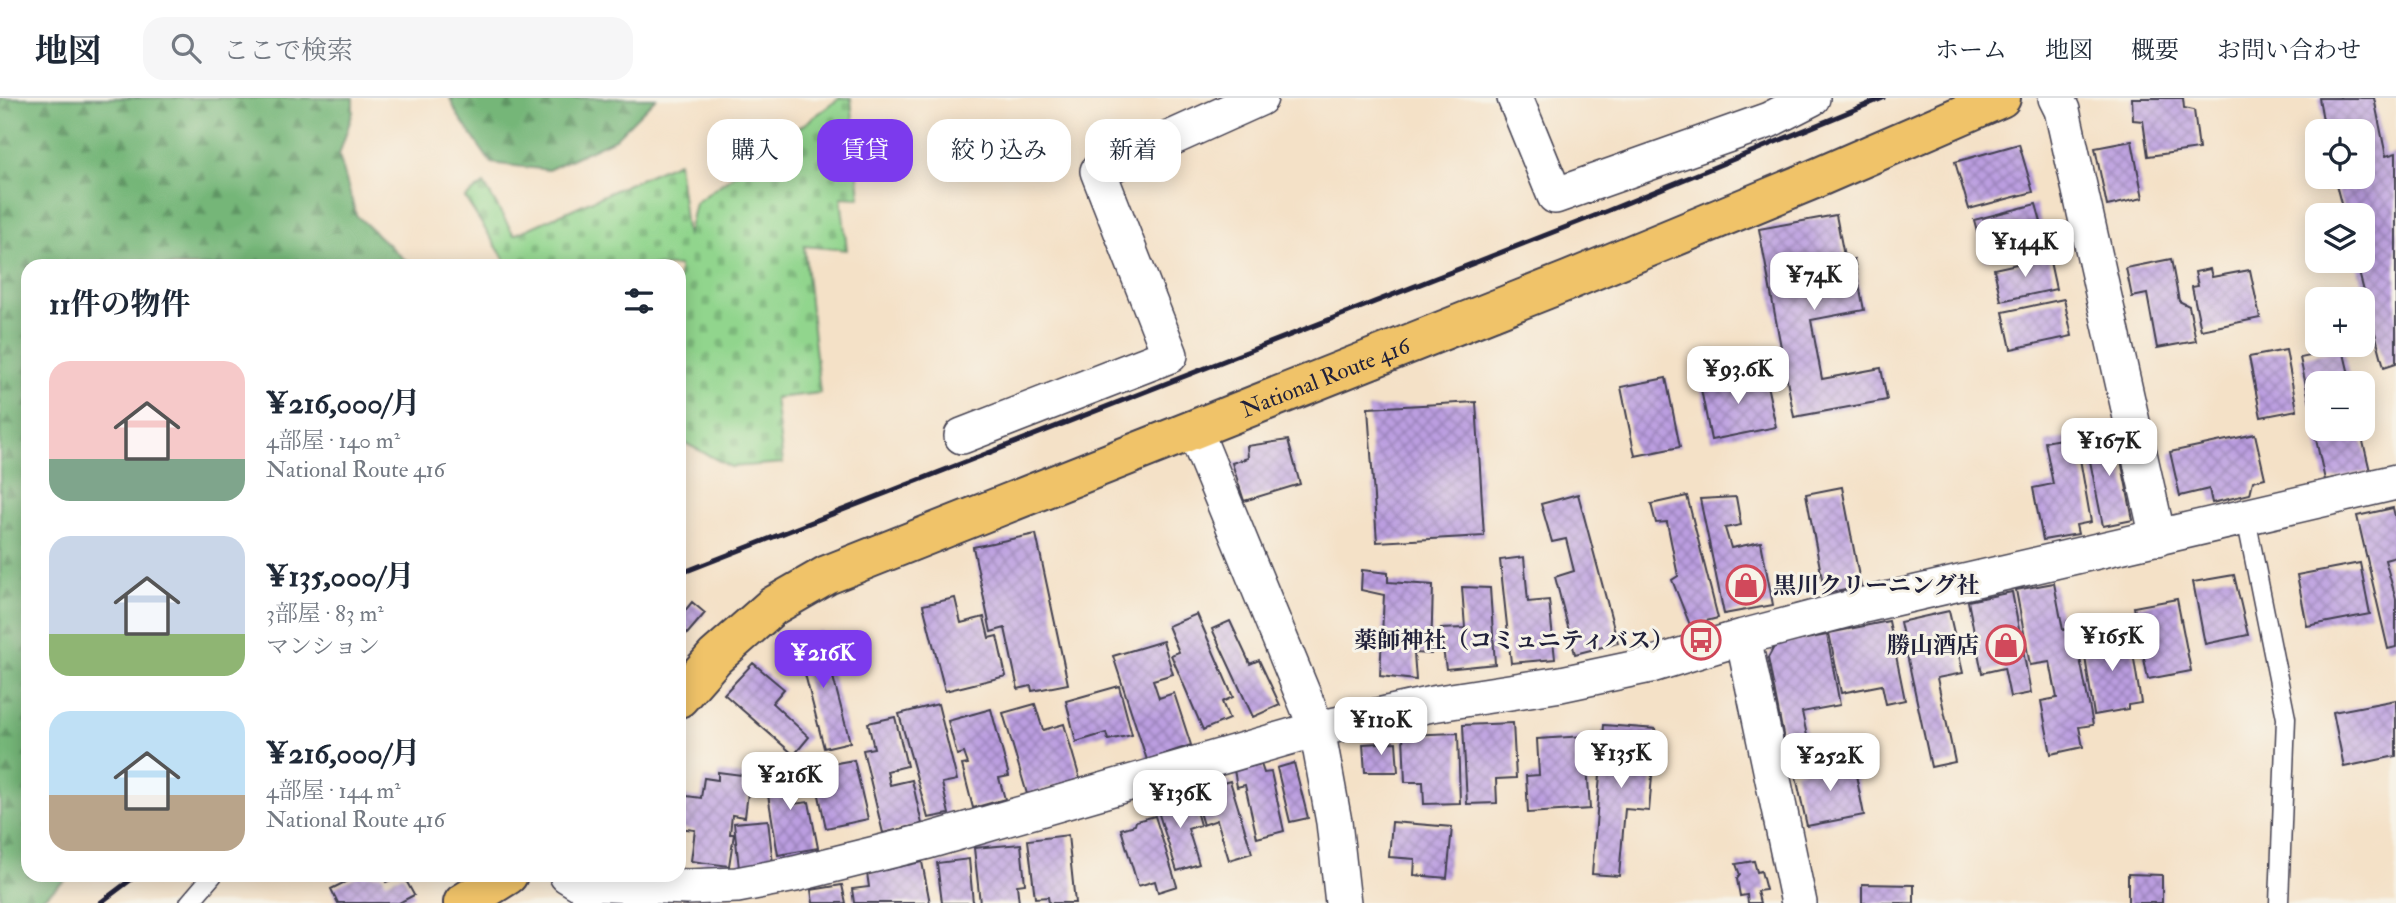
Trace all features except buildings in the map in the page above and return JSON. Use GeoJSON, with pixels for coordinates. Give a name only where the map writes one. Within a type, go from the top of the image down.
{"type":"FeatureCollection","features":[{"type":"Feature","properties":{"kind":"highway","name":"National Route 416"},"geometry":{"type":"LineString","coordinates":[[686,690],[715,657],[773,606],[827,575],[1570,280],[2001,98]]}},
{"type":"Feature","properties":{"kind":"highway"},"geometry":{"type":"LineString","coordinates":[[463,903],[497,882]]}},
{"type":"Feature","properties":{"kind":"street"},"geometry":{"type":"LineString","coordinates":[[962,436],[1170,355],[1098,171],[1261,98]]}},
{"type":"Feature","properties":{"kind":"street"},"geometry":{"type":"LineString","coordinates":[[1514,98],[1555,196],[1769,120],[1812,98]]}},
{"type":"Feature","properties":{"kind":"street"},"geometry":{"type":"LineString","coordinates":[[2056,98],[2062,110],[2158,538]]}},
{"type":"Feature","properties":{"kind":"street"},"geometry":{"type":"LineString","coordinates":[[1194,429],[1317,729],[1334,822],[1343,903]]}},
{"type":"Feature","properties":{"kind":"street"},"geometry":{"type":"LineString","coordinates":[[578,882],[797,888],[928,841],[1317,729],[1651,665],[1860,606],[2396,482]]}},
{"type":"Feature","properties":{"kind":"street"},"geometry":{"type":"LineString","coordinates":[[1743,637],[1799,903]]}},
{"type":"Feature","properties":{"kind":"lane"},"geometry":{"type":"LineString","coordinates":[[2246,518],[2286,718],[2278,903]]}},
{"type":"Feature","properties":{"kind":"lane"},"geometry":{"type":"LineString","coordinates":[[189,903],[207,882]]}},
{"type":"Feature","properties":{"kind":"green space"},"geometry":{"type":"Polygon","coordinates":[[[0,98],[353,98],[353,112],[339,155],[356,215],[404,259],[21,259],[21,882],[63,882],[36,903],[0,903],[0,98]]]}},
{"type":"Feature","properties":{"kind":"green space"},"geometry":{"type":"Polygon","coordinates":[[[450,98],[656,98],[615,139],[548,170],[491,163],[457,114],[450,98]]]}},
{"type":"Feature","properties":{"kind":"green space"},"geometry":{"type":"Polygon","coordinates":[[[840,98],[851,98],[853,119],[817,119],[817,182],[859,182],[860,198],[841,197],[847,250],[804,246],[820,393],[775,398],[783,463],[731,467],[686,444],[686,259],[504,259],[465,198],[484,184],[514,235],[678,162],[687,237],[695,203],[724,182],[803,182],[803,125],[840,98]]]}},
{"type":"Feature","properties":{"kind":"railway"},"geometry":{"type":"LineString","coordinates":[[686,571],[1607,211],[1883,98]]}},
{"type":"Feature","properties":{"kind":"railway"},"geometry":{"type":"LineString","coordinates":[[100,903],[128,882]]}},
{"type":"Feature","properties":{"kind":"place","name":"黒川クリーニング社"},"geometry":{"type":"Point","coordinates":[1746,585]}},
{"type":"Feature","properties":{"kind":"place","name":"薬師神社（コミュニティバス）"},"geometry":{"type":"Point","coordinates":[1701,640]}},
{"type":"Feature","properties":{"kind":"place","name":"勝山酒店"},"geometry":{"type":"Point","coordinates":[2006,645]}}]}
